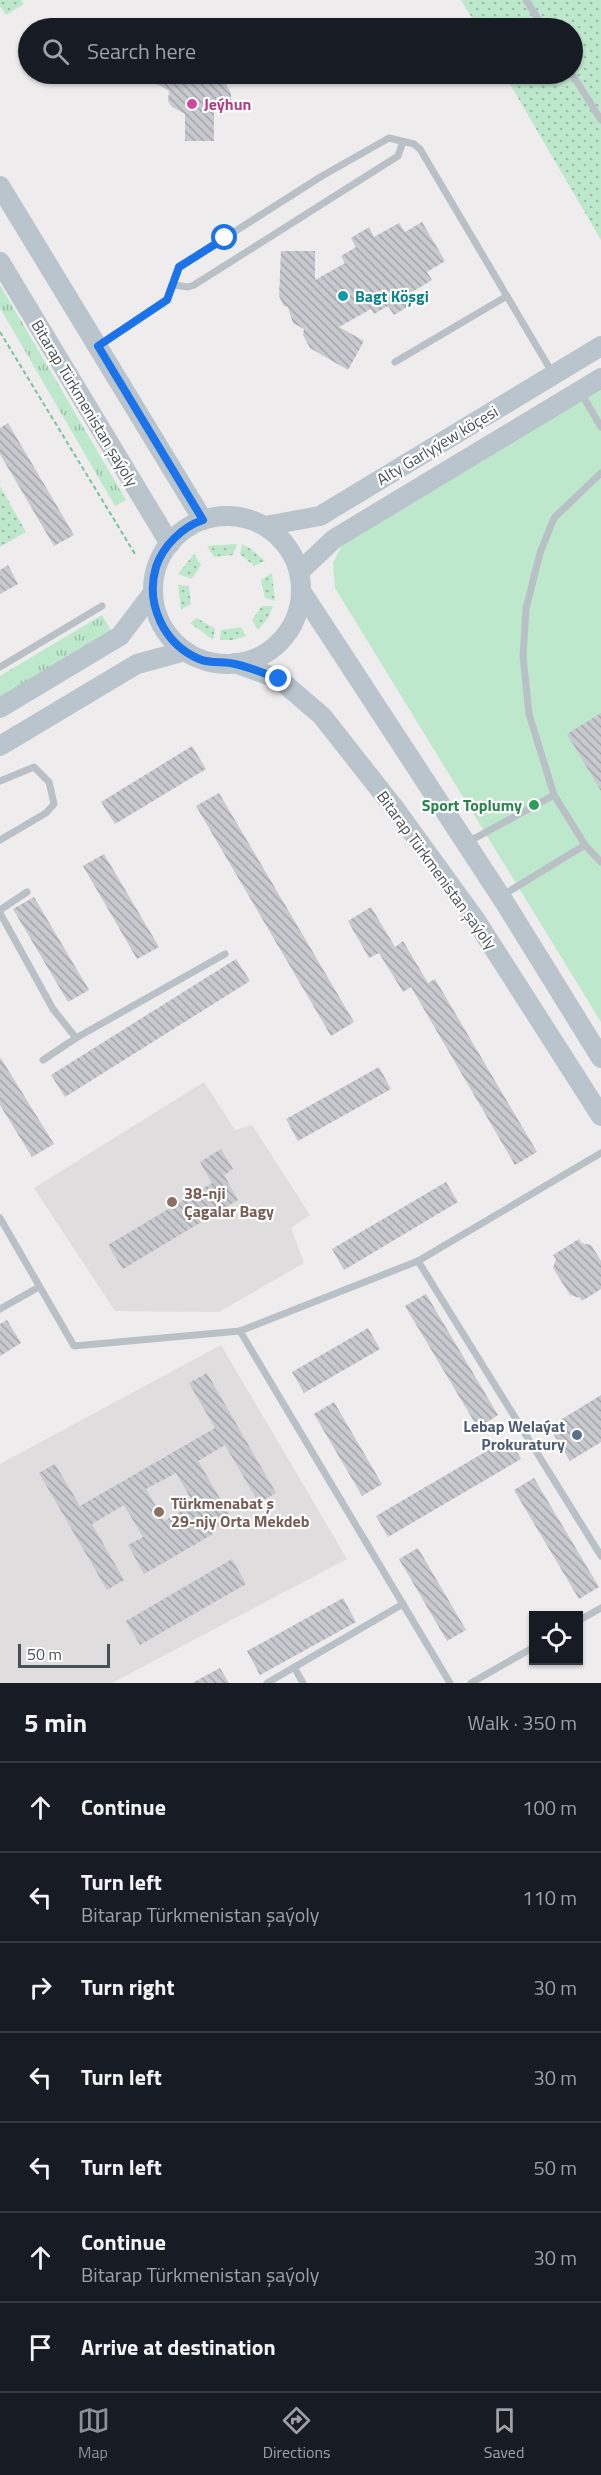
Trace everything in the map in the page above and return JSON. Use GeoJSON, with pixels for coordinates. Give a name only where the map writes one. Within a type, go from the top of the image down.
{"type":"FeatureCollection","features":[{"type":"Feature","properties":{"kind":"main road"},"geometry":{"type":"LineString","coordinates":[[0,186],[203,520]]}},
{"type":"Feature","properties":{"kind":"main road","name":"Bitarap Türkmenistan şaýoly"},"geometry":{"type":"LineString","coordinates":[[0,262],[170,544]]}},
{"type":"Feature","properties":{"kind":"main road","name":"Alty Garlyýew köçesi"},"geometry":{"type":"LineString","coordinates":[[265,526],[320,516],[601,346]]}},
{"type":"Feature","properties":{"kind":"main road","name":"Alty Garlyýew köçesi"},"geometry":{"type":"LineString","coordinates":[[300,581],[334,539],[601,378]]}},
{"type":"Feature","properties":{"kind":"main road"},"geometry":{"type":"LineString","coordinates":[[219,516],[243,517],[265,526],[280,538],[292,554],[300,581],[297,612],[288,631],[274,647],[255,658],[235,663],[217,663],[200,659],[185,651],[168,636],[157,616],[152,594],[159,559],[173,538],[194,523],[203,520],[219,516]]}},
{"type":"Feature","properties":{"kind":"main road","name":"Bitarap Türkmenistan şaýoly"},"geometry":{"type":"LineString","coordinates":[[300,581],[601,1058]]}},
{"type":"Feature","properties":{"kind":"main road"},"geometry":{"type":"LineString","coordinates":[[0,708],[120,636],[152,594]]}},
{"type":"Feature","properties":{"kind":"main road"},"geometry":{"type":"LineString","coordinates":[[0,746],[137,664],[185,651]]}},
{"type":"Feature","properties":{"kind":"main road","name":"Bitarap Türkmenistan şaýoly"},"geometry":{"type":"LineString","coordinates":[[235,663],[279,679],[322,716],[396,810],[475,919],[601,1116]]}},
{"type":"Feature","properties":{"kind":"lane"},"geometry":{"type":"LineString","coordinates":[[526,0],[538,18]]}},
{"type":"Feature","properties":{"kind":"lane"},"geometry":{"type":"LineString","coordinates":[[578,84],[601,120]]}},
{"type":"Feature","properties":{"kind":"lane"},"geometry":{"type":"LineString","coordinates":[[98,346],[167,300],[179,267],[322,176],[389,138],[414,144],[430,164],[553,375]]}},
{"type":"Feature","properties":{"kind":"lane"},"geometry":{"type":"LineString","coordinates":[[174,285],[188,287],[194,285],[398,156],[403,142]]}},
{"type":"Feature","properties":{"kind":"lane"},"geometry":{"type":"LineString","coordinates":[[395,362],[507,296]]}},
{"type":"Feature","properties":{"kind":"lane"},"geometry":{"type":"LineString","coordinates":[[579,391],[601,427]]}},
{"type":"Feature","properties":{"kind":"lane"},"geometry":{"type":"LineString","coordinates":[[601,474],[554,518],[540,552],[526,609],[523,656],[529,714],[554,795],[585,845],[601,862]]}},
{"type":"Feature","properties":{"kind":"lane"},"geometry":{"type":"LineString","coordinates":[[0,667],[102,606]]}},
{"type":"Feature","properties":{"kind":"lane"},"geometry":{"type":"LineString","coordinates":[[0,781],[34,767],[49,782],[54,804],[46,813],[0,840]]}},
{"type":"Feature","properties":{"kind":"lane"},"geometry":{"type":"LineString","coordinates":[[466,843],[554,795]]}},
{"type":"Feature","properties":{"kind":"lane"},"geometry":{"type":"LineString","coordinates":[[501,897],[585,845]]}},
{"type":"Feature","properties":{"kind":"lane"},"geometry":{"type":"LineString","coordinates":[[27,892],[0,911],[53,1009],[76,1038]]}},
{"type":"Feature","properties":{"kind":"lane"},"geometry":{"type":"LineString","coordinates":[[43,1060],[76,1038],[225,954]]}},
{"type":"Feature","properties":{"kind":"lane"},"geometry":{"type":"LineString","coordinates":[[0,1218],[74,1346],[240,1331],[418,1262],[601,1153]]}},
{"type":"Feature","properties":{"kind":"lane"},"geometry":{"type":"LineString","coordinates":[[418,1262],[601,1556]]}},
{"type":"Feature","properties":{"kind":"lane"},"geometry":{"type":"LineString","coordinates":[[0,1309],[39,1287]]}},
{"type":"Feature","properties":{"kind":"lane"},"geometry":{"type":"LineString","coordinates":[[240,1331],[450,1683]]}},
{"type":"Feature","properties":{"kind":"lane"},"geometry":{"type":"LineString","coordinates":[[267,1683],[403,1604]]}},
{"type":"Feature","properties":{"kind":"lane"},"geometry":{"type":"LineString","coordinates":[[583,1619],[601,1608]]}},
{"type":"Feature","properties":{"kind":"lane"},"geometry":{"type":"LineString","coordinates":[[471,1683],[529,1650]]}},
{"type":"Feature","properties":{"kind":"lane"},"geometry":{"type":"LineString","coordinates":[[294,1667],[303,1683]]}},
{"type":"Feature","properties":{"kind":"path"},"geometry":{"type":"LineString","coordinates":[[0,332],[135,554]]}},
{"type":"Feature","properties":{"kind":"shaded area","name":"38-nji Çagalar Bagy"},"geometry":{"type":"Polygon","coordinates":[[[204,1082],[235,1130],[252,1125],[310,1215],[291,1228],[304,1263],[219,1312],[115,1311],[34,1188],[204,1082]]]}},
{"type":"Feature","properties":{"kind":"shaded area","name":"Türkmenabat ş 29-njy Orta Mekdeb"},"geometry":{"type":"Polygon","coordinates":[[[221,1345],[347,1559],[112,1683],[0,1683],[0,1464],[221,1345]]]}},
{"type":"Feature","properties":{"kind":"green space"},"geometry":{"type":"Polygon","coordinates":[[[0,0],[21,0],[24,4],[6,15],[0,6],[0,0]]]}},
{"type":"Feature","properties":{"kind":"green space"},"geometry":{"type":"Polygon","coordinates":[[[461,0],[601,0],[601,240],[510,84],[583,84],[583,18],[472,18],[461,0]]]}},
{"type":"Feature","properties":{"kind":"green space"},"geometry":{"type":"Polygon","coordinates":[[[0,285],[126,500],[115,506],[0,308],[0,285]]]}},
{"type":"Feature","properties":{"kind":"green space","name":"Sport Toplumy"},"geometry":{"type":"Polygon","coordinates":[[[601,388],[601,1022],[335,588],[333,563],[342,545],[601,388]]]}},
{"type":"Feature","properties":{"kind":"green space"},"geometry":{"type":"Polygon","coordinates":[[[0,486],[26,532],[0,547],[0,486]]]}},
{"type":"Feature","properties":{"kind":"green space"},"geometry":{"type":"Polygon","coordinates":[[[237,544],[233,555],[214,557],[207,546],[237,544]]]}},
{"type":"Feature","properties":{"kind":"green space"},"geometry":{"type":"Polygon","coordinates":[[[242,544],[265,561],[254,566],[240,554],[242,544]]]}},
{"type":"Feature","properties":{"kind":"green space"},"geometry":{"type":"Polygon","coordinates":[[[194,554],[201,565],[192,579],[178,574],[194,554]]]}},
{"type":"Feature","properties":{"kind":"green space"},"geometry":{"type":"Polygon","coordinates":[[[272,573],[275,601],[265,598],[261,580],[272,573]]]}},
{"type":"Feature","properties":{"kind":"green space"},"geometry":{"type":"Polygon","coordinates":[[[178,585],[189,586],[191,604],[181,610],[178,585]]]}},
{"type":"Feature","properties":{"kind":"green space"},"geometry":{"type":"Polygon","coordinates":[[[262,606],[273,606],[268,618],[258,630],[252,620],[262,606]]]}},
{"type":"Feature","properties":{"kind":"green space"},"geometry":{"type":"Polygon","coordinates":[[[102,615],[112,632],[0,698],[0,676],[102,615]]]}},
{"type":"Feature","properties":{"kind":"green space"},"geometry":{"type":"Polygon","coordinates":[[[197,618],[215,629],[213,640],[190,623],[197,618]]]}},
{"type":"Feature","properties":{"kind":"green space"},"geometry":{"type":"Polygon","coordinates":[[[241,627],[246,636],[233,640],[220,640],[221,630],[241,627]]]}},
{"type":"Feature","properties":{"kind":"building","name":"Jeýhun"},"geometry":{"type":"Polygon","coordinates":[[[157,84],[226,84],[231,93],[231,101],[214,101],[214,141],[185,141],[185,114],[172,107],[168,101],[169,91],[157,84]]]}},
{"type":"Feature","properties":{"kind":"building","name":"Bagt Köşgi"},"geometry":{"type":"Polygon","coordinates":[[[422,222],[445,261],[427,272],[432,280],[407,295],[412,304],[394,315],[388,306],[374,314],[371,309],[339,327],[364,341],[348,370],[310,348],[303,335],[304,329],[293,323],[288,307],[284,306],[279,296],[281,251],[315,251],[315,280],[345,263],[341,256],[356,247],[351,238],[369,227],[374,237],[399,223],[405,232],[422,222]]]}},
{"type":"Feature","properties":{"kind":"building"},"geometry":{"type":"Polygon","coordinates":[[[8,423],[74,535],[54,546],[0,454],[0,428],[8,423]]]}},
{"type":"Feature","properties":{"kind":"building"},"geometry":{"type":"Polygon","coordinates":[[[8,565],[18,584],[0,594],[0,570],[8,565]]]}},
{"type":"Feature","properties":{"kind":"building"},"geometry":{"type":"Polygon","coordinates":[[[601,713],[601,791],[567,734],[601,713]]]}},
{"type":"Feature","properties":{"kind":"building"},"geometry":{"type":"Polygon","coordinates":[[[192,746],[206,769],[115,824],[101,802],[192,746]]]}},
{"type":"Feature","properties":{"kind":"building"},"geometry":{"type":"Polygon","coordinates":[[[219,793],[354,1022],[331,1036],[196,806],[219,793]]]}},
{"type":"Feature","properties":{"kind":"building"},"geometry":{"type":"Polygon","coordinates":[[[104,854],[159,947],[137,959],[83,866],[104,854]]]}},
{"type":"Feature","properties":{"kind":"building"},"geometry":{"type":"Polygon","coordinates":[[[34,897],[89,990],[68,1002],[13,909],[34,897]]]}},
{"type":"Feature","properties":{"kind":"building"},"geometry":{"type":"Polygon","coordinates":[[[371,907],[395,947],[403,941],[428,983],[435,979],[537,1152],[515,1165],[411,987],[403,992],[379,953],[369,958],[348,921],[371,907]]]}},
{"type":"Feature","properties":{"kind":"building"},"geometry":{"type":"Polygon","coordinates":[[[236,959],[250,981],[65,1097],[51,1075],[236,959]]]}},
{"type":"Feature","properties":{"kind":"building"},"geometry":{"type":"Polygon","coordinates":[[[0,1057],[54,1144],[32,1157],[0,1105],[0,1057]]]}},
{"type":"Feature","properties":{"kind":"building"},"geometry":{"type":"Polygon","coordinates":[[[379,1067],[391,1089],[298,1141],[286,1119],[379,1067]]]}},
{"type":"Feature","properties":{"kind":"building"},"geometry":{"type":"Polygon","coordinates":[[[221,1149],[233,1169],[224,1175],[238,1200],[123,1269],[108,1245],[212,1183],[200,1162],[221,1149]]]}},
{"type":"Feature","properties":{"kind":"building"},"geometry":{"type":"Polygon","coordinates":[[[446,1182],[458,1202],[344,1270],[332,1249],[446,1182]]]}},
{"type":"Feature","properties":{"kind":"building"},"geometry":{"type":"Polygon","coordinates":[[[579,1239],[581,1243],[591,1245],[601,1261],[601,1289],[582,1301],[570,1295],[553,1268],[556,1259],[553,1255],[579,1239]]]}},
{"type":"Feature","properties":{"kind":"building"},"geometry":{"type":"Polygon","coordinates":[[[426,1294],[498,1415],[478,1428],[405,1306],[426,1294]]]}},
{"type":"Feature","properties":{"kind":"building"},"geometry":{"type":"Polygon","coordinates":[[[7,1320],[21,1343],[0,1356],[0,1324],[7,1320]]]}},
{"type":"Feature","properties":{"kind":"building"},"geometry":{"type":"Polygon","coordinates":[[[368,1328],[380,1349],[304,1393],[292,1372],[368,1328]]]}},
{"type":"Feature","properties":{"kind":"building"},"geometry":{"type":"Polygon","coordinates":[[[207,1373],[276,1493],[259,1503],[225,1445],[198,1461],[232,1519],[211,1531],[213,1534],[144,1574],[128,1545],[143,1537],[124,1505],[92,1524],[124,1580],[107,1590],[39,1473],[55,1464],[80,1506],[215,1428],[189,1383],[207,1373]],[[176,1473],[146,1489],[164,1521],[194,1504],[176,1473]]]}},
{"type":"Feature","properties":{"kind":"building","name":"Lebap Welaýat Prokuratury"},"geometry":{"type":"Polygon","coordinates":[[[601,1395],[601,1442],[570,1461],[549,1427],[601,1395]]]}},
{"type":"Feature","properties":{"kind":"building"},"geometry":{"type":"Polygon","coordinates":[[[334,1402],[382,1484],[362,1496],[314,1414],[334,1402]]]}},
{"type":"Feature","properties":{"kind":"building"},"geometry":{"type":"Polygon","coordinates":[[[509,1438],[521,1459],[388,1537],[376,1516],[509,1438]]]}},
{"type":"Feature","properties":{"kind":"building"},"geometry":{"type":"Polygon","coordinates":[[[534,1478],[599,1587],[579,1599],[514,1490],[534,1478]]]}},
{"type":"Feature","properties":{"kind":"building"},"geometry":{"type":"Polygon","coordinates":[[[418,1548],[466,1630],[447,1641],[399,1559],[418,1548]]]}},
{"type":"Feature","properties":{"kind":"building"},"geometry":{"type":"Polygon","coordinates":[[[232,1559],[246,1584],[140,1645],[126,1621],[232,1559]]]}},
{"type":"Feature","properties":{"kind":"building"},"geometry":{"type":"Polygon","coordinates":[[[343,1598],[356,1622],[260,1675],[247,1651],[343,1598]]]}},
{"type":"Feature","properties":{"kind":"building"},"geometry":{"type":"Polygon","coordinates":[[[220,1668],[229,1683],[192,1683],[220,1668]]]}},
{"type":"Feature","properties":{"kind":"place","name":"Jeýhun"},"geometry":{"type":"Point","coordinates":[192,104]}},
{"type":"Feature","properties":{"kind":"place","name":"Bagt Köşgi"},"geometry":{"type":"Point","coordinates":[343,296]}},
{"type":"Feature","properties":{"kind":"place","name":"Sport Toplumy"},"geometry":{"type":"Point","coordinates":[534,805]}},
{"type":"Feature","properties":{"kind":"place","name":"38-nji Çagalar Bagy"},"geometry":{"type":"Point","coordinates":[172,1202]}},
{"type":"Feature","properties":{"kind":"place","name":"Lebap Welaýat Prokuratury"},"geometry":{"type":"Point","coordinates":[577,1435]}},
{"type":"Feature","properties":{"kind":"place","name":"Türkmenabat ş 29-njy Orta Mekdeb"},"geometry":{"type":"Point","coordinates":[159,1512]}},
{"type":"Feature","properties":{"kind":"route"},"geometry":{"type":"LineString","coordinates":[[225,238],[176,270],[174,285],[167,300],[98,346],[203,520],[194,523],[173,538],[159,559],[152,594],[157,616],[168,636],[185,651],[200,659],[217,663],[235,663],[279,679]]}}]}
